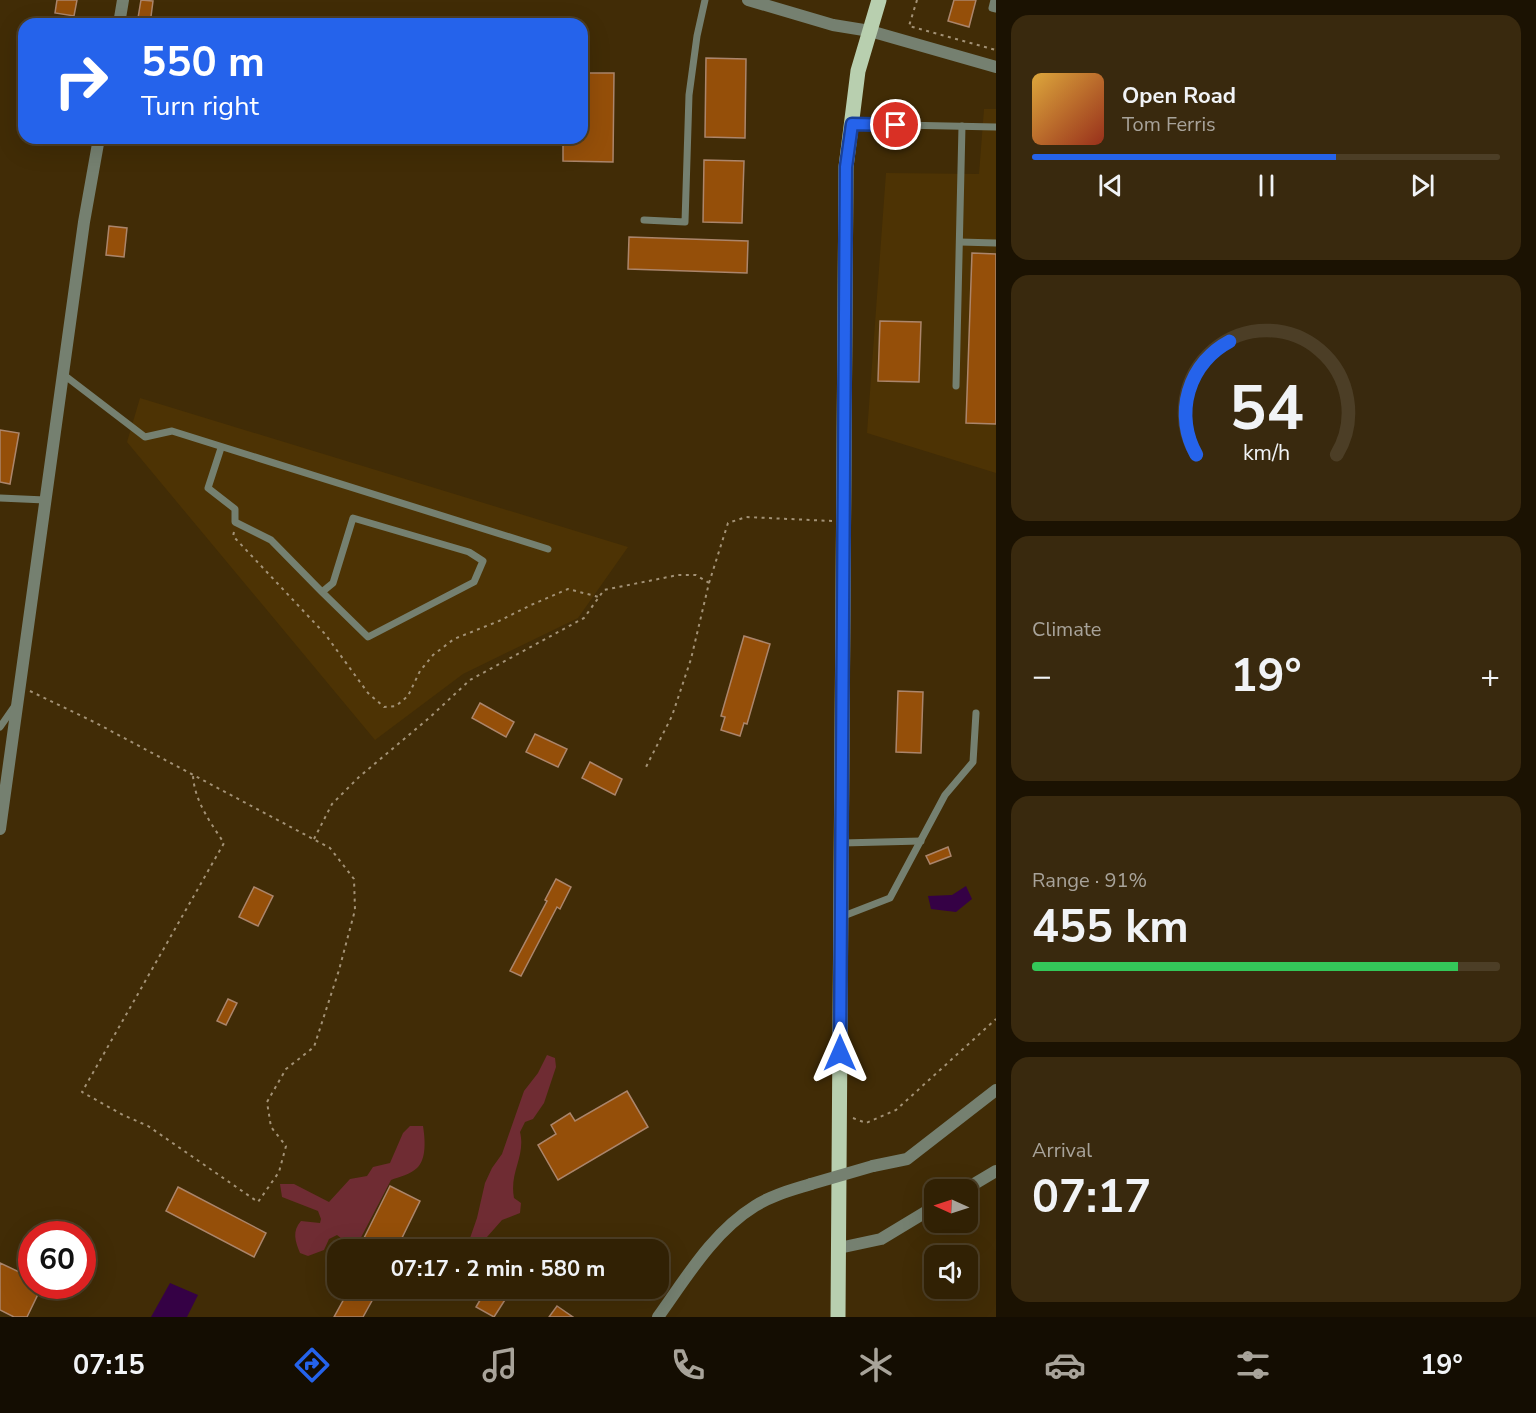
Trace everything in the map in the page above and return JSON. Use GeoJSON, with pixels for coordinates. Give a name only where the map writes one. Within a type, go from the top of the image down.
{"type":"FeatureCollection","features":[{"type":"Feature","properties":{"kind":"main road"},"geometry":{"type":"LineString","coordinates":[[838,1317],[846,167],[858,71],[879,0]]}},
{"type":"Feature","properties":{"kind":"street"},"geometry":{"type":"LineString","coordinates":[[120,18],[123,0]]}},
{"type":"Feature","properties":{"kind":"street"},"geometry":{"type":"LineString","coordinates":[[748,0],[833,25],[870,31],[996,67]]}},
{"type":"Feature","properties":{"kind":"street"},"geometry":{"type":"LineString","coordinates":[[0,829],[84,222],[98,144]]}},
{"type":"Feature","properties":{"kind":"street"},"geometry":{"type":"LineString","coordinates":[[658,1317],[699,1259],[740,1217],[767,1199],[873,1166],[907,1159],[996,1090]]}},
{"type":"Feature","properties":{"kind":"street"},"geometry":{"type":"LineString","coordinates":[[978,1181],[996,1171]]}},
{"type":"Feature","properties":{"kind":"street"},"geometry":{"type":"LineString","coordinates":[[839,1248],[881,1239],[924,1213]]}},
{"type":"Feature","properties":{"kind":"lane"},"geometry":{"type":"LineString","coordinates":[[644,220],[685,222],[689,94],[697,36],[705,0]]}},
{"type":"Feature","properties":{"kind":"lane"},"geometry":{"type":"LineString","coordinates":[[994,0],[992,8],[996,9]]}},
{"type":"Feature","properties":{"kind":"lane"},"geometry":{"type":"LineString","coordinates":[[852,124],[996,127]]}},
{"type":"Feature","properties":{"kind":"lane"},"geometry":{"type":"LineString","coordinates":[[956,386],[962,126]]}},
{"type":"Feature","properties":{"kind":"lane"},"geometry":{"type":"LineString","coordinates":[[960,242],[996,243]]}},
{"type":"Feature","properties":{"kind":"lane"},"geometry":{"type":"LineString","coordinates":[[64,375],[145,437],[172,431],[549,549]]}},
{"type":"Feature","properties":{"kind":"lane"},"geometry":{"type":"LineString","coordinates":[[221,448],[208,488],[235,509],[235,522],[271,540],[322,592],[368,637],[474,582],[483,561],[469,552],[352,518],[333,583],[322,592]]}},
{"type":"Feature","properties":{"kind":"lane"},"geometry":{"type":"LineString","coordinates":[[0,498],[45,500]]}},
{"type":"Feature","properties":{"kind":"lane"},"geometry":{"type":"LineString","coordinates":[[0,727],[17,703]]}},
{"type":"Feature","properties":{"kind":"lane"},"geometry":{"type":"LineString","coordinates":[[841,917],[890,898],[945,795],[973,762],[976,713]]}},
{"type":"Feature","properties":{"kind":"lane"},"geometry":{"type":"LineString","coordinates":[[842,843],[921,841]]}},
{"type":"Feature","properties":{"kind":"path"},"geometry":{"type":"LineString","coordinates":[[916,0],[909,26],[996,50]]}},
{"type":"Feature","properties":{"kind":"path"},"geometry":{"type":"LineString","coordinates":[[646,766],[676,704],[691,659],[709,583],[728,523],[746,517],[844,522]]}},
{"type":"Feature","properties":{"kind":"path"},"geometry":{"type":"LineString","coordinates":[[314,839],[332,804],[359,777],[470,680],[584,618],[604,590],[678,575],[696,575],[709,583]]}},
{"type":"Feature","properties":{"kind":"path"},"geometry":{"type":"LineString","coordinates":[[19,686],[96,723],[194,775],[314,839],[330,848],[354,879],[355,910],[339,970],[314,1047],[286,1069],[267,1102],[272,1127],[286,1146],[279,1172],[258,1202],[148,1126],[82,1092],[224,843],[209,821],[194,789],[194,775]]}},
{"type":"Feature","properties":{"kind":"path"},"geometry":{"type":"LineString","coordinates":[[840,1113],[866,1123],[896,1110],[996,1019]]}},
{"type":"Feature","properties":{"kind":"shaded area"},"geometry":{"type":"Polygon","coordinates":[[[984,109],[996,109],[996,473],[867,433],[886,173],[979,174],[984,109]]]}},
{"type":"Feature","properties":{"kind":"shaded area"},"geometry":{"type":"Polygon","coordinates":[[[140,398],[628,547],[578,618],[463,674],[375,740],[127,442],[140,398]]]}},
{"type":"Feature","properties":{"kind":"shaded area"},"geometry":{"type":"Polygon","coordinates":[[[966,886],[972,899],[956,912],[931,909],[928,896],[952,895],[966,886]]]}},
{"type":"Feature","properties":{"kind":"shaded area"},"geometry":{"type":"Polygon","coordinates":[[[547,1055],[555,1058],[556,1067],[544,1103],[533,1119],[525,1122],[520,1132],[521,1149],[513,1189],[514,1198],[521,1203],[520,1213],[502,1220],[487,1237],[470,1239],[485,1183],[502,1154],[524,1091],[538,1073],[547,1055]]]}},
{"type":"Feature","properties":{"kind":"shaded area"},"geometry":{"type":"Polygon","coordinates":[[[410,1126],[423,1126],[425,1142],[420,1164],[405,1175],[391,1180],[360,1239],[342,1239],[337,1235],[327,1239],[324,1250],[308,1256],[300,1253],[295,1236],[298,1225],[301,1221],[320,1223],[321,1219],[318,1211],[282,1197],[280,1184],[294,1184],[329,1202],[350,1179],[367,1176],[373,1167],[390,1163],[403,1133],[410,1126]]]}},
{"type":"Feature","properties":{"kind":"shaded area"},"geometry":{"type":"Polygon","coordinates":[[[170,1283],[198,1295],[187,1317],[151,1317],[170,1283]]]}},
{"type":"Feature","properties":{"kind":"building"},"geometry":{"type":"Polygon","coordinates":[[[57,0],[77,0],[74,16],[55,13],[57,0]]]}},
{"type":"Feature","properties":{"kind":"building"},"geometry":{"type":"Polygon","coordinates":[[[141,0],[153,1],[151,18],[138,18],[141,0]]]}},
{"type":"Feature","properties":{"kind":"building"},"geometry":{"type":"Polygon","coordinates":[[[954,0],[976,0],[969,27],[948,21],[954,0]]]}},
{"type":"Feature","properties":{"kind":"building"},"geometry":{"type":"Polygon","coordinates":[[[706,58],[746,59],[745,138],[705,137],[706,58]]]}},
{"type":"Feature","properties":{"kind":"building"},"geometry":{"type":"Polygon","coordinates":[[[588,73],[614,73],[613,162],[563,161],[563,144],[588,144],[588,73]]]}},
{"type":"Feature","properties":{"kind":"building"},"geometry":{"type":"Polygon","coordinates":[[[704,160],[744,161],[742,223],[703,222],[704,160]]]}},
{"type":"Feature","properties":{"kind":"building"},"geometry":{"type":"Polygon","coordinates":[[[109,226],[127,228],[124,257],[106,255],[109,226]]]}},
{"type":"Feature","properties":{"kind":"building"},"geometry":{"type":"Polygon","coordinates":[[[629,237],[748,241],[747,273],[628,269],[629,237]]]}},
{"type":"Feature","properties":{"kind":"building"},"geometry":{"type":"Polygon","coordinates":[[[972,253],[996,254],[996,424],[966,423],[972,253]]]}},
{"type":"Feature","properties":{"kind":"building"},"geometry":{"type":"Polygon","coordinates":[[[880,321],[921,322],[919,382],[878,381],[880,321]]]}},
{"type":"Feature","properties":{"kind":"building"},"geometry":{"type":"Polygon","coordinates":[[[0,430],[19,433],[10,484],[0,482],[0,430]]]}},
{"type":"Feature","properties":{"kind":"building"},"geometry":{"type":"Polygon","coordinates":[[[744,636],[770,644],[747,724],[744,723],[740,736],[721,730],[725,717],[721,716],[744,636]]]}},
{"type":"Feature","properties":{"kind":"building"},"geometry":{"type":"Polygon","coordinates":[[[898,691],[923,692],[921,753],[896,752],[898,691]]]}},
{"type":"Feature","properties":{"kind":"building"},"geometry":{"type":"Polygon","coordinates":[[[480,703],[514,722],[506,737],[472,718],[480,703]]]}},
{"type":"Feature","properties":{"kind":"building"},"geometry":{"type":"Polygon","coordinates":[[[535,734],[567,749],[558,767],[526,752],[535,734]]]}},
{"type":"Feature","properties":{"kind":"building"},"geometry":{"type":"Polygon","coordinates":[[[590,762],[622,779],[615,795],[582,778],[590,762]]]}},
{"type":"Feature","properties":{"kind":"building"},"geometry":{"type":"Polygon","coordinates":[[[948,847],[951,856],[930,864],[926,856],[948,847]]]}},
{"type":"Feature","properties":{"kind":"building"},"geometry":{"type":"Polygon","coordinates":[[[556,879],[571,887],[560,909],[557,907],[521,976],[510,971],[556,879]]]}},
{"type":"Feature","properties":{"kind":"building"},"geometry":{"type":"Polygon","coordinates":[[[254,887],[273,896],[258,926],[239,917],[254,887]]]}},
{"type":"Feature","properties":{"kind":"building"},"geometry":{"type":"Polygon","coordinates":[[[228,999],[237,1003],[226,1025],[217,1021],[228,999]]]}},
{"type":"Feature","properties":{"kind":"building"},"geometry":{"type":"Polygon","coordinates":[[[627,1091],[648,1127],[558,1180],[538,1145],[556,1134],[551,1125],[570,1113],[575,1121],[627,1091]]]}},
{"type":"Feature","properties":{"kind":"building"},"geometry":{"type":"Polygon","coordinates":[[[390,1186],[420,1201],[401,1239],[364,1239],[390,1186]]]}},
{"type":"Feature","properties":{"kind":"building"},"geometry":{"type":"Polygon","coordinates":[[[178,1187],[266,1233],[254,1257],[166,1211],[178,1187]]]}},
{"type":"Feature","properties":{"kind":"building"},"geometry":{"type":"Polygon","coordinates":[[[0,1263],[18,1271],[18,1299],[36,1299],[27,1317],[14,1317],[0,1310],[0,1263]]]}},
{"type":"Feature","properties":{"kind":"building"},"geometry":{"type":"Polygon","coordinates":[[[344,1299],[373,1299],[363,1317],[334,1317],[344,1299]]]}},
{"type":"Feature","properties":{"kind":"building"},"geometry":{"type":"Polygon","coordinates":[[[481,1299],[506,1299],[494,1317],[476,1307],[481,1299]]]}},
{"type":"Feature","properties":{"kind":"building"},"geometry":{"type":"Polygon","coordinates":[[[557,1306],[573,1317],[549,1317],[557,1306]]]}},
{"type":"Feature","properties":{"kind":"route"},"geometry":{"type":"LineString","coordinates":[[840,1053],[846,167],[852,124],[896,125]]}}]}
